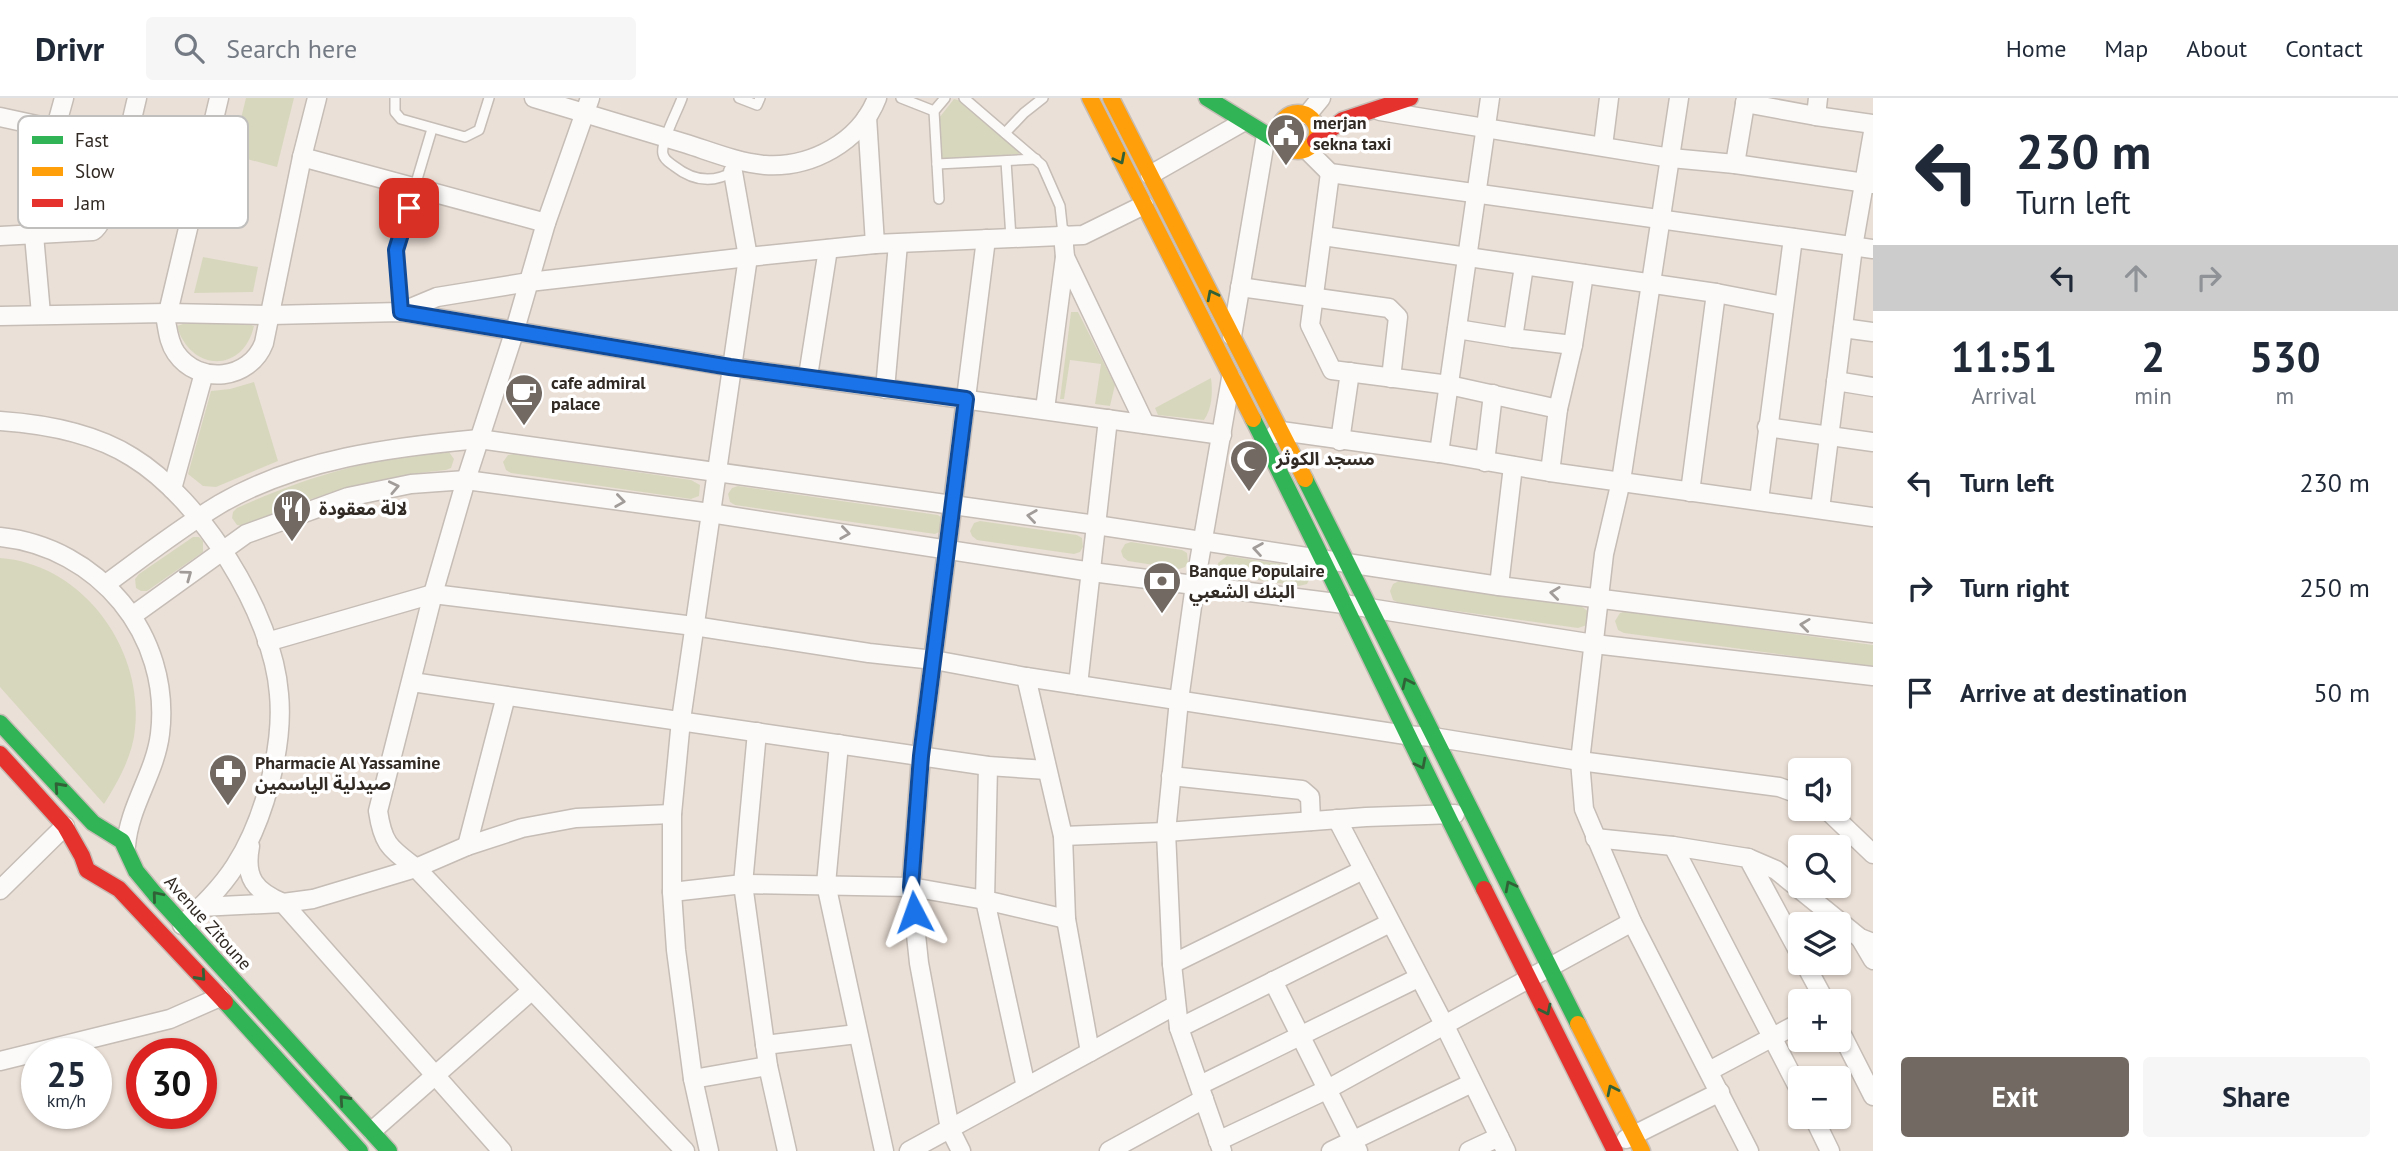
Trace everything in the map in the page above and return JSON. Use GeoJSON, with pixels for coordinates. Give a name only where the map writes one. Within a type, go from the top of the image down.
{"type":"FeatureCollection","features":[{"type":"Feature","properties":{"kind":"street"},"geometry":{"type":"LineString","coordinates":[[59,116],[64,98]]}},
{"type":"Feature","properties":{"kind":"street"},"geometry":{"type":"LineString","coordinates":[[133,116],[137,98]]}},
{"type":"Feature","properties":{"kind":"street"},"geometry":{"type":"LineString","coordinates":[[215,116],[219,98]]}},
{"type":"Feature","properties":{"kind":"street"},"geometry":{"type":"LineString","coordinates":[[188,228],[167,313],[168,338],[187,365],[204,373],[234,373],[248,366],[260,355],[317,98]]}},
{"type":"Feature","properties":{"kind":"street"},"geometry":{"type":"LineString","coordinates":[[534,98],[587,105],[736,166],[774,165],[826,153],[844,142],[867,117],[877,98]]}},
{"type":"Feature","properties":{"kind":"street"},"geometry":{"type":"LineString","coordinates":[[1090,98],[1324,560],[1406,735],[1530,977],[1611,1149],[1638,1143],[1720,1092]]}},
{"type":"Feature","properties":{"kind":"street"},"geometry":{"type":"LineString","coordinates":[[1111,98],[1433,737],[1475,815],[1638,1143]]}},
{"type":"Feature","properties":{"kind":"street"},"geometry":{"type":"LineString","coordinates":[[1207,98],[1287,147],[1300,151],[1343,120],[1410,98]]}},
{"type":"Feature","properties":{"kind":"street"},"geometry":{"type":"LineString","coordinates":[[1308,116],[1321,98]]}},
{"type":"Feature","properties":{"kind":"street"},"geometry":{"type":"LineString","coordinates":[[1439,453],[1490,98]]}},
{"type":"Feature","properties":{"kind":"street"},"geometry":{"type":"LineString","coordinates":[[1603,146],[1609,98]]}},
{"type":"Feature","properties":{"kind":"street"},"geometry":{"type":"LineString","coordinates":[[1678,98],[1622,481],[1604,554],[1580,761],[1584,808],[1595,838],[1632,922],[1749,1151]]}},
{"type":"Feature","properties":{"kind":"street"},"geometry":{"type":"LineString","coordinates":[[1735,164],[1746,100],[1817,107],[1873,124]]}},
{"type":"Feature","properties":{"kind":"street"},"geometry":{"type":"LineString","coordinates":[[587,105],[546,223],[466,480],[433,594],[378,811],[388,846],[416,868],[685,1151]]}},
{"type":"Feature","properties":{"kind":"street"},"geometry":{"type":"LineString","coordinates":[[1373,110],[1671,158],[1735,164],[1868,183]]}},
{"type":"Feature","properties":{"kind":"street"},"geometry":{"type":"LineString","coordinates":[[1150,175],[1246,123],[1267,124],[1296,113],[1343,120]]}},
{"type":"Feature","properties":{"kind":"street"},"geometry":{"type":"LineString","coordinates":[[1308,116],[1317,129],[1310,145]]}},
{"type":"Feature","properties":{"kind":"street"},"geometry":{"type":"LineString","coordinates":[[0,117],[18,121]]}},
{"type":"Feature","properties":{"kind":"street"},"geometry":{"type":"LineString","coordinates":[[867,117],[875,244]]}},
{"type":"Feature","properties":{"kind":"street"},"geometry":{"type":"LineString","coordinates":[[1285,118],[1281,124],[1280,137],[1287,147]]}},
{"type":"Feature","properties":{"kind":"street"},"geometry":{"type":"LineString","coordinates":[[1820,509],[1853,247],[1868,183],[1873,132]]}},
{"type":"Feature","properties":{"kind":"street"},"geometry":{"type":"LineString","coordinates":[[1232,336],[1266,135]]}},
{"type":"Feature","properties":{"kind":"street"},"geometry":{"type":"LineString","coordinates":[[1310,145],[1330,173],[1310,325],[1332,370],[1449,385],[1558,409]]}},
{"type":"Feature","properties":{"kind":"street"},"geometry":{"type":"LineString","coordinates":[[302,157],[546,223]]}},
{"type":"Feature","properties":{"kind":"street"},"geometry":{"type":"LineString","coordinates":[[709,1151],[693,1079],[676,950],[672,892],[672,814],[681,720],[748,257],[736,166]]}},
{"type":"Feature","properties":{"kind":"street"},"geometry":{"type":"LineString","coordinates":[[1330,173],[1873,249]]}},
{"type":"Feature","properties":{"kind":"street"},"geometry":{"type":"LineString","coordinates":[[401,312],[437,297],[529,282],[875,244],[1083,234],[1144,205]]}},
{"type":"Feature","properties":{"kind":"street"},"geometry":{"type":"LineString","coordinates":[[0,236],[96,228]]}},
{"type":"Feature","properties":{"kind":"street"},"geometry":{"type":"LineString","coordinates":[[1045,410],[1065,257],[1063,234]]}},
{"type":"Feature","properties":{"kind":"street"},"geometry":{"type":"LineString","coordinates":[[34,235],[41,314]]}},
{"type":"Feature","properties":{"kind":"street"},"geometry":{"type":"LineString","coordinates":[[1323,236],[1716,293],[1783,306]]}},
{"type":"Feature","properties":{"kind":"street"},"geometry":{"type":"LineString","coordinates":[[1759,500],[1793,238]]}},
{"type":"Feature","properties":{"kind":"street"},"geometry":{"type":"LineString","coordinates":[[961,1151],[950,1129],[919,963],[911,887],[921,756],[986,239]]}},
{"type":"Feature","properties":{"kind":"street"},"geometry":{"type":"LineString","coordinates":[[885,388],[898,244]]}},
{"type":"Feature","properties":{"kind":"street"},"geometry":{"type":"LineString","coordinates":[[808,376],[828,249]]}},
{"type":"Feature","properties":{"kind":"street"},"geometry":{"type":"LineString","coordinates":[[1065,257],[1145,424]]}},
{"type":"Feature","properties":{"kind":"street"},"geometry":{"type":"LineString","coordinates":[[1513,338],[1524,265]]}},
{"type":"Feature","properties":{"kind":"street"},"geometry":{"type":"LineString","coordinates":[[1550,472],[1558,409],[1573,345],[1584,274]]}},
{"type":"Feature","properties":{"kind":"street"},"geometry":{"type":"LineString","coordinates":[[1240,287],[1389,308],[1398,317],[1391,378]]}},
{"type":"Feature","properties":{"kind":"street"},"geometry":{"type":"LineString","coordinates":[[1690,492],[1716,293]]}},
{"type":"Feature","properties":{"kind":"street"},"geometry":{"type":"LineString","coordinates":[[0,316],[401,312],[730,367],[1222,435]]}},
{"type":"Feature","properties":{"kind":"street"},"geometry":{"type":"LineString","coordinates":[[1843,328],[1873,332]]}},
{"type":"Feature","properties":{"kind":"street"},"geometry":{"type":"LineString","coordinates":[[1457,329],[1573,345]]}},
{"type":"Feature","properties":{"kind":"street"},"geometry":{"type":"LineString","coordinates":[[1340,441],[1350,372]]}},
{"type":"Feature","properties":{"kind":"street"},"geometry":{"type":"LineString","coordinates":[[172,489],[204,373]]}},
{"type":"Feature","properties":{"kind":"street"},"geometry":{"type":"LineString","coordinates":[[1231,378],[1195,585],[1179,700],[1166,832],[1175,1005],[1179,1028],[1220,1146],[1632,922]]}},
{"type":"Feature","properties":{"kind":"street"},"geometry":{"type":"LineString","coordinates":[[1836,381],[1873,387]]}},
{"type":"Feature","properties":{"kind":"street"},"geometry":{"type":"LineString","coordinates":[[1485,462],[1493,394]]}},
{"type":"Feature","properties":{"kind":"street"},"geometry":{"type":"LineString","coordinates":[[1078,685],[1108,419]]}},
{"type":"Feature","properties":{"kind":"street"},"geometry":{"type":"LineString","coordinates":[[0,421],[30,424],[86,437],[129,455],[172,489],[199,517],[222,549],[243,586],[267,642],[279,692],[279,724],[264,804],[236,865],[220,886],[182,925]]}},
{"type":"Feature","properties":{"kind":"street"},"geometry":{"type":"LineString","coordinates":[[1767,427],[1873,442]]}},
{"type":"Feature","properties":{"kind":"street"},"geometry":{"type":"LineString","coordinates":[[1262,439],[1281,431],[1873,517]]}},
{"type":"Feature","properties":{"kind":"street"},"geometry":{"type":"LineString","coordinates":[[106,584],[199,517],[275,480],[336,459],[400,446],[479,439],[1202,540],[1499,586],[1873,633]]}},
{"type":"Feature","properties":{"kind":"street"},"geometry":{"type":"LineString","coordinates":[[1499,586],[1513,466]]}},
{"type":"Feature","properties":{"kind":"street"},"geometry":{"type":"LineString","coordinates":[[132,616],[246,534],[348,497],[411,484],[466,480],[710,513],[1092,572],[1344,604],[1594,644],[1873,676]]}},
{"type":"Feature","properties":{"kind":"street"},"geometry":{"type":"LineString","coordinates":[[0,537],[27,541],[59,552],[89,570],[106,584],[132,616],[142,631],[155,664],[161,717],[154,761],[131,815],[119,830],[93,836],[84,848],[82,856]]}},
{"type":"Feature","properties":{"kind":"street"},"geometry":{"type":"LineString","coordinates":[[267,642],[433,594],[694,626],[869,653],[934,660],[1078,685],[1788,790]]}},
{"type":"Feature","properties":{"kind":"street"},"geometry":{"type":"LineString","coordinates":[[1027,677],[1063,836],[1066,919],[1090,1052]]}},
{"type":"Feature","properties":{"kind":"street"},"geometry":{"type":"LineString","coordinates":[[412,682],[988,766],[1047,770]]}},
{"type":"Feature","properties":{"kind":"street"},"geometry":{"type":"LineString","coordinates":[[467,846],[506,696]]}},
{"type":"Feature","properties":{"kind":"street","name":"Avenue Zitoune"},"geometry":{"type":"LineString","coordinates":[[0,723],[93,824],[117,836],[127,850],[136,871],[182,925],[389,1151]]}},
{"type":"Feature","properties":{"kind":"street"},"geometry":{"type":"LineString","coordinates":[[757,732],[743,884],[768,1066],[787,1151]]}},
{"type":"Feature","properties":{"kind":"street"},"geometry":{"type":"LineString","coordinates":[[839,744],[826,884],[884,1151]]}},
{"type":"Feature","properties":{"kind":"street"},"geometry":{"type":"LineString","coordinates":[[0,754],[65,826],[87,870],[119,889],[360,1151]]}},
{"type":"Feature","properties":{"kind":"street"},"geometry":{"type":"LineString","coordinates":[[988,766],[985,900],[1026,1087]]}},
{"type":"Feature","properties":{"kind":"street"},"geometry":{"type":"LineString","coordinates":[[1171,776],[1302,790],[1310,797],[1311,821]]}},
{"type":"Feature","properties":{"kind":"street"},"geometry":{"type":"LineString","coordinates":[[200,907],[313,899],[416,868],[467,846],[522,828],[576,818],[672,814]]}},
{"type":"Feature","properties":{"kind":"street"},"geometry":{"type":"LineString","coordinates":[[100,878],[114,877],[128,861],[131,815]]}},
{"type":"Feature","properties":{"kind":"street"},"geometry":{"type":"LineString","coordinates":[[1063,836],[1166,832],[1338,819],[1475,815]]}},
{"type":"Feature","properties":{"kind":"street"},"geometry":{"type":"LineString","coordinates":[[1338,819],[1445,1026],[1502,1144],[1469,1151]]}},
{"type":"Feature","properties":{"kind":"street"},"geometry":{"type":"LineString","coordinates":[[1839,821],[1873,853]]}},
{"type":"Feature","properties":{"kind":"street"},"geometry":{"type":"LineString","coordinates":[[0,890],[65,826]]}},
{"type":"Feature","properties":{"kind":"street"},"geometry":{"type":"LineString","coordinates":[[252,834],[247,863],[257,888],[267,897],[283,903],[502,1151]]}},
{"type":"Feature","properties":{"kind":"street"},"geometry":{"type":"LineString","coordinates":[[1595,838],[1673,846],[1748,858],[1776,870],[1867,941],[1873,960]]}},
{"type":"Feature","properties":{"kind":"street"},"geometry":{"type":"LineString","coordinates":[[1673,846],[1788,1068]]}},
{"type":"Feature","properties":{"kind":"street"},"geometry":{"type":"LineString","coordinates":[[1748,858],[1788,932]]}},
{"type":"Feature","properties":{"kind":"street"},"geometry":{"type":"LineString","coordinates":[[1172,964],[1363,870]]}},
{"type":"Feature","properties":{"kind":"street"},"geometry":{"type":"LineString","coordinates":[[672,892],[743,884],[911,887],[985,900],[1066,919]]}},
{"type":"Feature","properties":{"kind":"street"},"geometry":{"type":"LineString","coordinates":[[1179,1028],[1390,923]]}},
{"type":"Feature","properties":{"kind":"street"},"geometry":{"type":"LineString","coordinates":[[1110,1151],[1202,1092],[1300,1035],[1418,978]]}},
{"type":"Feature","properties":{"kind":"street"},"geometry":{"type":"LineString","coordinates":[[1273,981],[1355,1145]]}},
{"type":"Feature","properties":{"kind":"street"},"geometry":{"type":"LineString","coordinates":[[372,1131],[531,991]]}},
{"type":"Feature","properties":{"kind":"street"},"geometry":{"type":"LineString","coordinates":[[0,1061],[170,1019],[220,996]]}},
{"type":"Feature","properties":{"kind":"street"},"geometry":{"type":"LineString","coordinates":[[909,1151],[1175,1005]]}},
{"type":"Feature","properties":{"kind":"street"},"geometry":{"type":"LineString","coordinates":[[1709,1071],[1788,1029]]}},
{"type":"Feature","properties":{"kind":"street"},"geometry":{"type":"LineString","coordinates":[[765,1045],[857,1034]]}},
{"type":"Feature","properties":{"kind":"street"},"geometry":{"type":"LineString","coordinates":[[1851,1052],[1873,1096]]}},
{"type":"Feature","properties":{"kind":"street"},"geometry":{"type":"LineString","coordinates":[[693,1079],[768,1066]]}},
{"type":"Feature","properties":{"kind":"street"},"geometry":{"type":"LineString","coordinates":[[1331,1151],[1355,1145],[1472,1083]]}},
{"type":"Feature","properties":{"kind":"street"},"geometry":{"type":"LineString","coordinates":[[1819,1129],[1830,1151]]}},
{"type":"Feature","properties":{"kind":"lane"},"geometry":{"type":"LineString","coordinates":[[395,98],[395,111],[401,119],[465,137],[475,134],[481,125],[489,98]]}},
{"type":"Feature","properties":{"kind":"lane"},"geometry":{"type":"LineString","coordinates":[[682,98],[666,138],[662,153],[664,157],[681,172],[703,180],[717,179],[736,166]]}},
{"type":"Feature","properties":{"kind":"lane"},"geometry":{"type":"LineString","coordinates":[[738,98],[757,105],[760,98]]}},
{"type":"Feature","properties":{"kind":"lane"},"geometry":{"type":"LineString","coordinates":[[901,98],[934,111]]}},
{"type":"Feature","properties":{"kind":"lane"},"geometry":{"type":"LineString","coordinates":[[939,199],[934,111],[944,98]]}},
{"type":"Feature","properties":{"kind":"lane"},"geometry":{"type":"LineString","coordinates":[[964,98],[1042,165],[1060,206],[1063,234]]}},
{"type":"Feature","properties":{"kind":"lane"},"geometry":{"type":"LineString","coordinates":[[1005,133],[1043,98]]}},
{"type":"Feature","properties":{"kind":"lane"},"geometry":{"type":"LineString","coordinates":[[401,312],[396,250],[432,129]]}},
{"type":"Feature","properties":{"kind":"lane"},"geometry":{"type":"LineString","coordinates":[[937,164],[1036,159]]}},
{"type":"Feature","properties":{"kind":"lane"},"geometry":{"type":"LineString","coordinates":[[1006,161],[1011,238]]}},
{"type":"Feature","properties":{"kind":"green space"},"geometry":{"type":"Polygon","coordinates":[[[246,98],[294,98],[277,167],[248,159],[248,116],[242,116],[246,98]]]}},
{"type":"Feature","properties":{"kind":"green space"},"geometry":{"type":"Polygon","coordinates":[[[954,99],[961,101],[1018,149],[1019,154],[944,160],[940,158],[939,118],[954,99]]]}},
{"type":"Feature","properties":{"kind":"green space"},"geometry":{"type":"Polygon","coordinates":[[[203,257],[258,267],[253,292],[194,293],[203,257]]]}},
{"type":"Feature","properties":{"kind":"green space"},"geometry":{"type":"Polygon","coordinates":[[[1071,312],[1078,312],[1115,385],[1110,406],[1095,404],[1101,364],[1070,360],[1064,399],[1060,399],[1071,312]]]}},
{"type":"Feature","properties":{"kind":"green space"},"geometry":{"type":"Polygon","coordinates":[[[177,326],[254,326],[248,342],[239,353],[216,361],[204,359],[193,352],[177,326]]]}},
{"type":"Feature","properties":{"kind":"green space"},"geometry":{"type":"Polygon","coordinates":[[[1211,378],[1211,400],[1204,420],[1158,415],[1155,408],[1211,378]]]}},
{"type":"Feature","properties":{"kind":"green space"},"geometry":{"type":"Polygon","coordinates":[[[254,382],[278,461],[216,487],[203,486],[188,474],[211,391],[254,382]]]}},
{"type":"Feature","properties":{"kind":"green space"},"geometry":{"type":"Polygon","coordinates":[[[449,452],[454,459],[451,468],[446,470],[405,475],[346,488],[288,507],[243,526],[237,525],[232,518],[237,508],[312,479],[364,464],[449,452]]]}},
{"type":"Feature","properties":{"kind":"green space"},"geometry":{"type":"Polygon","coordinates":[[[508,455],[691,480],[700,485],[699,496],[691,499],[511,473],[506,470],[503,462],[508,455]]]}},
{"type":"Feature","properties":{"kind":"green space"},"geometry":{"type":"Polygon","coordinates":[[[738,486],[938,515],[943,519],[943,530],[935,534],[735,505],[730,502],[728,494],[732,488],[738,486]]]}},
{"type":"Feature","properties":{"kind":"green space"},"geometry":{"type":"Polygon","coordinates":[[[980,521],[1077,535],[1082,538],[1083,547],[1080,552],[1074,554],[977,540],[970,531],[974,523],[980,521]]]}},
{"type":"Feature","properties":{"kind":"green space"},"geometry":{"type":"Polygon","coordinates":[[[193,537],[199,537],[203,541],[203,552],[147,591],[136,588],[135,579],[139,574],[193,537]]]}},
{"type":"Feature","properties":{"kind":"green space"},"geometry":{"type":"Polygon","coordinates":[[[1131,542],[1182,550],[1187,553],[1188,562],[1185,567],[1179,569],[1128,561],[1121,551],[1125,544],[1131,542]]]}},
{"type":"Feature","properties":{"kind":"green space"},"geometry":{"type":"Polygon","coordinates":[[[1227,556],[1302,567],[1307,570],[1310,578],[1307,584],[1299,586],[1224,575],[1219,572],[1218,563],[1227,556]]]}},
{"type":"Feature","properties":{"kind":"green space"},"geometry":{"type":"Polygon","coordinates":[[[0,558],[30,564],[57,576],[82,594],[102,616],[118,641],[129,669],[135,699],[135,729],[128,758],[104,804],[0,687],[0,558]]]}},
{"type":"Feature","properties":{"kind":"green space"},"geometry":{"type":"Polygon","coordinates":[[[1399,581],[1581,606],[1589,612],[1587,625],[1578,628],[1399,603],[1393,600],[1390,591],[1393,584],[1399,581]]]}},
{"type":"Feature","properties":{"kind":"green space"},"geometry":{"type":"Polygon","coordinates":[[[1627,611],[1873,645],[1873,667],[1624,633],[1618,630],[1615,621],[1620,613],[1627,611]]]}},
{"type":"Feature","properties":{"kind":"traffic: fast"},"geometry":{"type":"LineString","coordinates":[[1207,98],[1287,147]]}},
{"type":"Feature","properties":{"kind":"traffic: fast"},"geometry":{"type":"LineString","coordinates":[[1253,419],[1484,889]]}},
{"type":"Feature","properties":{"kind":"traffic: fast"},"geometry":{"type":"LineString","coordinates":[[1305,479],[1578,1024]]}},
{"type":"Feature","properties":{"kind":"traffic: fast"},"geometry":{"type":"LineString","coordinates":[[0,723],[93,823],[122,841],[136,871],[155,894],[389,1151]]}},
{"type":"Feature","properties":{"kind":"traffic: fast"},"geometry":{"type":"LineString","coordinates":[[225,1002],[360,1151]]}},
{"type":"Feature","properties":{"kind":"traffic: slow"},"geometry":{"type":"LineString","coordinates":[[1090,98],[1253,419]]}},
{"type":"Feature","properties":{"kind":"traffic: slow"},"geometry":{"type":"LineString","coordinates":[[1111,98],[1305,479]]}},
{"type":"Feature","properties":{"kind":"traffic: slow"},"geometry":{"type":"LineString","coordinates":[[1298,113],[1311,119],[1317,132],[1311,145],[1298,151],[1285,145],[1279,132],[1285,119],[1298,113]]}},
{"type":"Feature","properties":{"kind":"traffic: slow"},"geometry":{"type":"LineString","coordinates":[[1578,1024],[1642,1151]]}},
{"type":"Feature","properties":{"kind":"traffic: jam"},"geometry":{"type":"LineString","coordinates":[[1315,141],[1343,120],[1410,98]]}},
{"type":"Feature","properties":{"kind":"traffic: jam"},"geometry":{"type":"LineString","coordinates":[[0,754],[65,826],[87,870],[119,889],[225,1002]]}},
{"type":"Feature","properties":{"kind":"traffic: jam"},"geometry":{"type":"LineString","coordinates":[[1484,889],[1615,1151]]}},
{"type":"Feature","properties":{"kind":"place","name":"merjan sekna taxi"},"geometry":{"type":"Point","coordinates":[1286,167]}},
{"type":"Feature","properties":{"kind":"place","name":"cafe admiral palace"},"geometry":{"type":"Point","coordinates":[524,427]}},
{"type":"Feature","properties":{"kind":"place","name":"مسجد الكوثر"},"geometry":{"type":"Point","coordinates":[1249,493]}},
{"type":"Feature","properties":{"kind":"place","name":"لالة معقودة"},"geometry":{"type":"Point","coordinates":[292,543]}},
{"type":"Feature","properties":{"kind":"place","name":"Banque Populaire البنك الشعبي"},"geometry":{"type":"Point","coordinates":[1162,615]}},
{"type":"Feature","properties":{"kind":"place","name":"Pharmacie Al Yassamine صيدلية الياسمين"},"geometry":{"type":"Point","coordinates":[228,807]}},
{"type":"Feature","properties":{"kind":"route"},"geometry":{"type":"LineString","coordinates":[[409,208],[396,250],[401,312],[730,367],[966,399],[921,756],[911,887],[914,912]]}}]}
